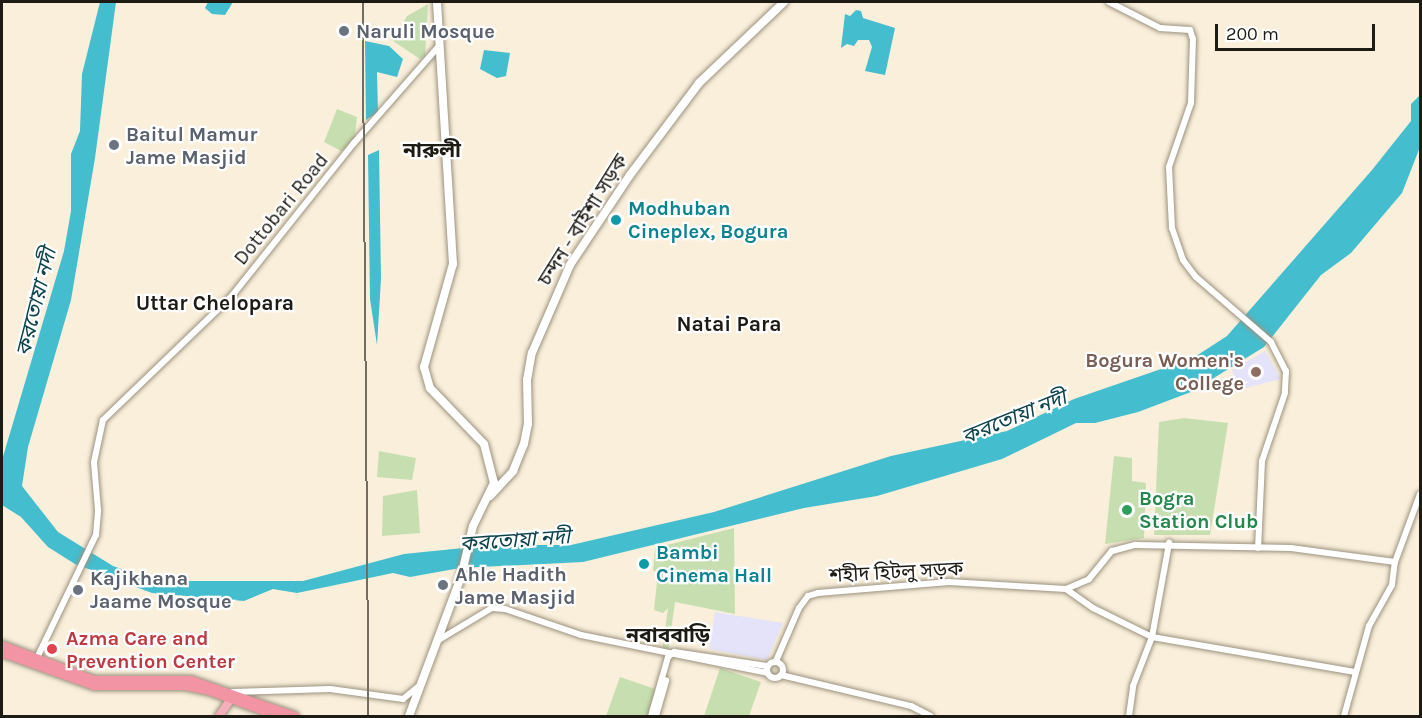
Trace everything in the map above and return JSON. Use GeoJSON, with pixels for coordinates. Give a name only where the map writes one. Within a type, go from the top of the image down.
{"type":"FeatureCollection","features":[{"type":"Feature","properties":{"kind":"highway"},"geometry":{"type":"LineString","coordinates":[[2,645],[35,663]]}},
{"type":"Feature","properties":{"kind":"highway"},"geometry":{"type":"LineString","coordinates":[[2,653],[94,686],[184,686],[232,696],[294,717]]}},
{"type":"Feature","properties":{"kind":"highway"},"geometry":{"type":"LineString","coordinates":[[232,696],[277,717]]}},
{"type":"Feature","properties":{"kind":"main road"},"geometry":{"type":"LineString","coordinates":[[410,713],[461,577],[473,526],[494,483],[484,444],[430,388],[424,368],[453,264],[437,2]]}},
{"type":"Feature","properties":{"kind":"main road","name":"চন্দন - বাইশা সড়ক"},"geometry":{"type":"LineString","coordinates":[[489,496],[513,471],[524,444],[532,352],[570,265],[630,175],[699,83],[784,2]]}},
{"type":"Feature","properties":{"kind":"main road"},"geometry":{"type":"LineString","coordinates":[[219,717],[232,696]]}},
{"type":"Feature","properties":{"kind":"street"},"geometry":{"type":"LineString","coordinates":[[1109,2],[1160,27],[1190,30],[1193,39],[1191,103],[1168,167],[1172,228],[1183,260],[1225,302],[1271,342],[1286,370],[1285,393],[1262,461],[1258,548]]}},
{"type":"Feature","properties":{"kind":"street","name":"Dottobari Road"},"geometry":{"type":"LineString","coordinates":[[35,663],[71,583],[96,535],[98,510],[94,462],[103,420],[231,297],[361,137],[439,46]]}},
{"type":"Feature","properties":{"kind":"street"},"geometry":{"type":"LineString","coordinates":[[1344,717],[1369,626],[1392,585],[1395,562],[1420,494]]}},
{"type":"Feature","properties":{"kind":"street"},"geometry":{"type":"LineString","coordinates":[[1129,717],[1133,686],[1152,637],[1169,543]]}},
{"type":"Feature","properties":{"kind":"street"},"geometry":{"type":"LineString","coordinates":[[1066,589],[1080,585],[1112,551],[1169,543],[1258,548],[1395,562]]}},
{"type":"Feature","properties":{"kind":"street","name":"শহীদ হিটলু সড়ক"},"geometry":{"type":"LineString","coordinates":[[776,661],[793,619],[808,596],[949,582],[1066,589]]}},
{"type":"Feature","properties":{"kind":"street"},"geometry":{"type":"LineString","coordinates":[[1066,589],[1094,608],[1152,637],[1355,672]]}},
{"type":"Feature","properties":{"kind":"street"},"geometry":{"type":"LineString","coordinates":[[437,642],[492,608],[505,609],[581,635],[674,655],[690,652],[767,669],[772,678],[781,675],[911,706],[931,717]]}},
{"type":"Feature","properties":{"kind":"street"},"geometry":{"type":"LineString","coordinates":[[651,717],[674,655]]}},
{"type":"Feature","properties":{"kind":"street"},"geometry":{"type":"LineString","coordinates":[[656,717],[674,655]]}},
{"type":"Feature","properties":{"kind":"street"},"geometry":{"type":"LineString","coordinates":[[767,669],[776,661],[783,668],[781,675]]}},
{"type":"Feature","properties":{"kind":"street"},"geometry":{"type":"LineString","coordinates":[[232,696],[330,689],[403,699],[418,687]]}},
{"type":"Feature","properties":{"kind":"street"},"geometry":{"type":"LineString","coordinates":[[403,699],[410,713]]}},
{"type":"Feature","properties":{"kind":"shaded area","name":"Bogura Women's College"},"geometry":{"type":"Polygon","coordinates":[[[1265,351],[1281,379],[1238,390],[1232,370],[1265,351]]]}},
{"type":"Feature","properties":{"kind":"shaded area"},"geometry":{"type":"Polygon","coordinates":[[[715,612],[783,623],[767,660],[709,649],[715,612]]]}},
{"type":"Feature","properties":{"kind":"green space"},"geometry":{"type":"Polygon","coordinates":[[[428,4],[425,57],[420,59],[393,41],[407,16],[428,4]]]}},
{"type":"Feature","properties":{"kind":"green space"},"geometry":{"type":"Polygon","coordinates":[[[337,109],[357,117],[354,143],[341,151],[324,142],[337,109]]]}},
{"type":"Feature","properties":{"kind":"green space"},"geometry":{"type":"Polygon","coordinates":[[[1184,418],[1228,423],[1210,535],[1154,535],[1159,422],[1184,418]]]}},
{"type":"Feature","properties":{"kind":"green space"},"geometry":{"type":"Polygon","coordinates":[[[379,451],[416,458],[412,480],[377,477],[379,451]]]}},
{"type":"Feature","properties":{"kind":"green space","name":"Bogra Station Club"},"geometry":{"type":"Polygon","coordinates":[[[1114,456],[1132,458],[1132,481],[1146,483],[1144,538],[1105,544],[1114,456]]]}},
{"type":"Feature","properties":{"kind":"green space"},"geometry":{"type":"Polygon","coordinates":[[[417,490],[420,533],[382,536],[383,496],[417,490]]]}},
{"type":"Feature","properties":{"kind":"green space"},"geometry":{"type":"Polygon","coordinates":[[[734,528],[735,614],[675,602],[668,653],[662,652],[668,608],[663,613],[654,610],[658,572],[653,571],[655,548],[734,528]]]}},
{"type":"Feature","properties":{"kind":"green space"},"geometry":{"type":"Polygon","coordinates":[[[720,668],[761,682],[749,716],[704,716],[720,668]]]}},
{"type":"Feature","properties":{"kind":"green space"},"geometry":{"type":"Polygon","coordinates":[[[620,677],[658,690],[649,716],[606,716],[620,677]]]}},
{"type":"Feature","properties":{"kind":"water"},"geometry":{"type":"Polygon","coordinates":[[[100,2],[116,2],[95,158],[71,300],[28,447],[22,486],[58,532],[113,566],[155,581],[303,581],[404,554],[493,545],[571,545],[714,512],[891,456],[1007,431],[1074,399],[1193,358],[1227,336],[1372,170],[1411,121],[1411,104],[1420,95],[1420,147],[1402,193],[1351,253],[1321,275],[1264,347],[1191,392],[1138,412],[1095,423],[1076,423],[1002,459],[877,496],[804,508],[583,562],[460,568],[410,577],[393,573],[297,593],[273,589],[244,601],[152,593],[75,564],[48,547],[21,517],[2,505],[2,460],[64,251],[71,211],[71,154],[80,131],[82,74],[100,2]]]}},
{"type":"Feature","properties":{"kind":"water"},"geometry":{"type":"Polygon","coordinates":[[[208,2],[233,2],[225,15],[212,14],[205,8],[208,2]]]}},
{"type":"Feature","properties":{"kind":"water"},"geometry":{"type":"Polygon","coordinates":[[[856,10],[861,11],[863,18],[895,28],[885,75],[865,71],[872,47],[869,40],[858,40],[854,46],[847,44],[841,48],[845,14],[850,16],[856,10]]]}},
{"type":"Feature","properties":{"kind":"water"},"geometry":{"type":"Polygon","coordinates":[[[365,41],[389,46],[403,59],[397,77],[377,72],[378,112],[366,120],[365,41]]]}},
{"type":"Feature","properties":{"kind":"water"},"geometry":{"type":"Polygon","coordinates":[[[484,50],[510,53],[506,76],[497,78],[480,69],[484,50]]]}},
{"type":"Feature","properties":{"kind":"water"},"geometry":{"type":"Polygon","coordinates":[[[379,150],[381,279],[377,345],[370,299],[368,155],[379,150]]]}},
{"type":"Feature","properties":{"kind":"railway"},"geometry":{"type":"LineString","coordinates":[[363,2],[369,716]]}},
{"type":"Feature","properties":{"kind":"place","name":"Naruli Mosque"},"geometry":{"type":"Point","coordinates":[344,31]}},
{"type":"Feature","properties":{"kind":"place","name":"Baitul Mamur Jame Masjid"},"geometry":{"type":"Point","coordinates":[114,145]}},
{"type":"Feature","properties":{"kind":"place","name":"Modhuban Cineplex, Bogura"},"geometry":{"type":"Point","coordinates":[616,220]}},
{"type":"Feature","properties":{"kind":"place","name":"Bogura Women's College"},"geometry":{"type":"Point","coordinates":[1256,372]}},
{"type":"Feature","properties":{"kind":"place","name":"Bogra Station Club"},"geometry":{"type":"Point","coordinates":[1127,510]}},
{"type":"Feature","properties":{"kind":"place","name":"Bambi Cinema Hall"},"geometry":{"type":"Point","coordinates":[644,564]}},
{"type":"Feature","properties":{"kind":"place","name":"Ahle Hadith Jame Masjid"},"geometry":{"type":"Point","coordinates":[443,585]}},
{"type":"Feature","properties":{"kind":"place","name":"Kajikhana Jaame Mosque"},"geometry":{"type":"Point","coordinates":[78,590]}},
{"type":"Feature","properties":{"kind":"place","name":"Azma Care and Prevention Center"},"geometry":{"type":"Point","coordinates":[52,649]}},
{"type":"Feature","properties":{"kind":"district","name":"নারুলী"},"geometry":{"type":"Point","coordinates":[432,150]}},
{"type":"Feature","properties":{"kind":"district","name":"Uttar Chelopara"},"geometry":{"type":"Point","coordinates":[215,303]}},
{"type":"Feature","properties":{"kind":"district","name":"Natai Para"},"geometry":{"type":"Point","coordinates":[729,324]}},
{"type":"Feature","properties":{"kind":"district","name":"নবাববাড়ি"},"geometry":{"type":"Point","coordinates":[668,635]}},
{"type":"Feature","properties":{"kind":"water label","name":"করতোয়া নদী"},"geometry":{"type":"Point","coordinates":[36,302]}},
{"type":"Feature","properties":{"kind":"water label","name":"করতোয়া নদী"},"geometry":{"type":"Point","coordinates":[1014,417]}},
{"type":"Feature","properties":{"kind":"water label","name":"করতোয়া নদী"},"geometry":{"type":"Point","coordinates":[515,540]}}]}
